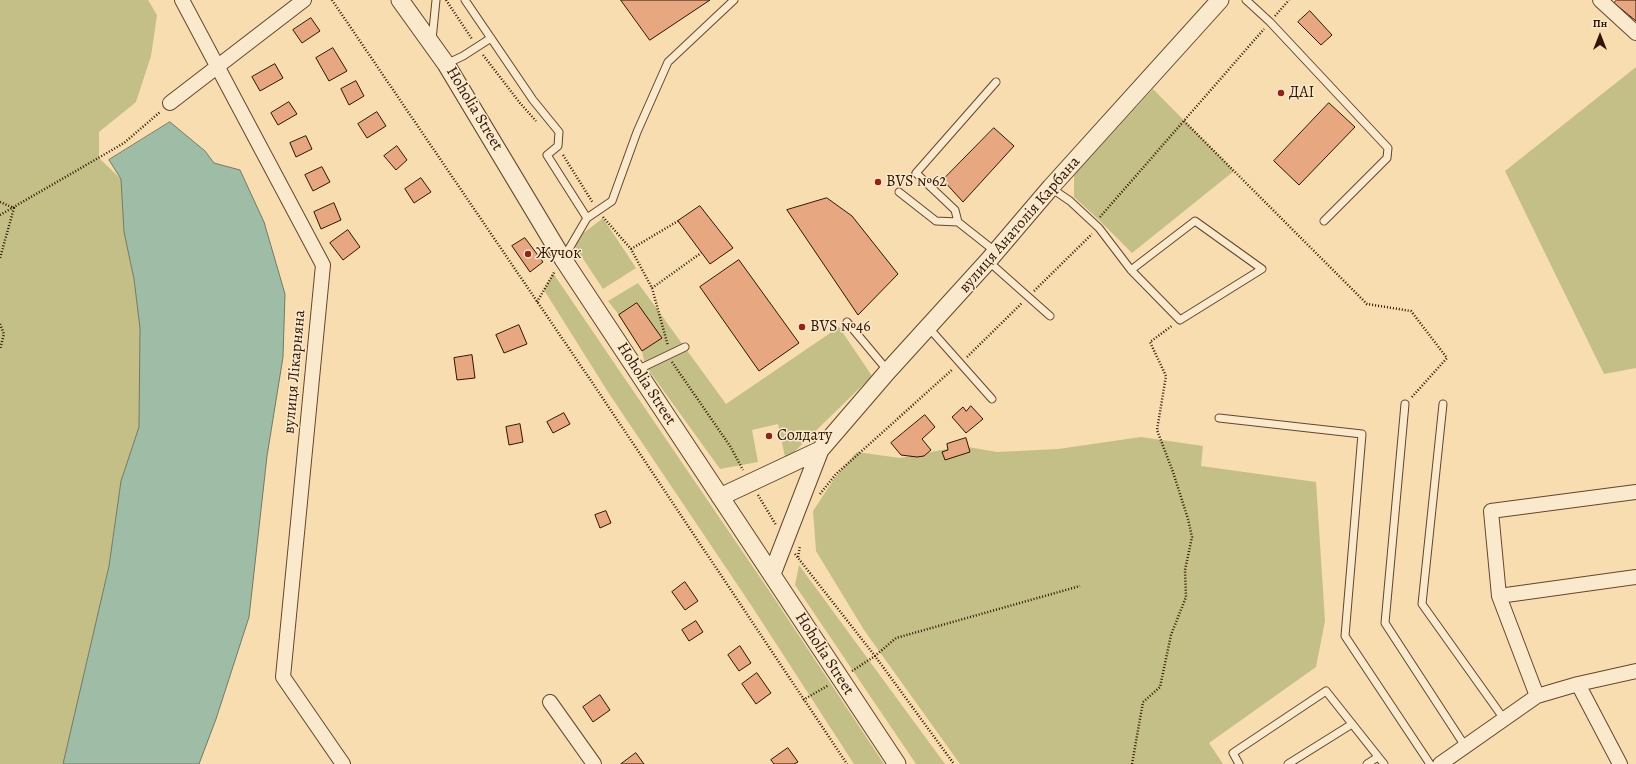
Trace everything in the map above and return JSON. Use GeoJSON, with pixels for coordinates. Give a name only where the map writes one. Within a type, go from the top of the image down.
{"type":"FeatureCollection","features":[{"type":"Feature","properties":{"kind":"street","name":"вулиця Лікарняна"},"geometry":{"type":"LineString","coordinates":[[182,0],[323,265],[283,677],[343,764]]}},
{"type":"Feature","properties":{"kind":"street"},"geometry":{"type":"LineString","coordinates":[[170,103],[304,0]]}},
{"type":"Feature","properties":{"kind":"street","name":"Hoholia Street"},"geometry":{"type":"LineString","coordinates":[[400,0],[432,42],[446,64],[563,259],[897,764]]}},
{"type":"Feature","properties":{"kind":"street"},"geometry":{"type":"LineString","coordinates":[[1600,0],[1636,33]]}},
{"type":"Feature","properties":{"kind":"street","name":"вулиця Анатолія Карбана"},"geometry":{"type":"LineString","coordinates":[[820,450],[1217,1]]}},
{"type":"Feature","properties":{"kind":"street"},"geometry":{"type":"LineString","coordinates":[[720,497],[820,450]]}},
{"type":"Feature","properties":{"kind":"street"},"geometry":{"type":"LineString","coordinates":[[772,574],[793,542],[820,450]]}},
{"type":"Feature","properties":{"kind":"street"},"geometry":{"type":"LineString","coordinates":[[1537,696],[1499,596],[1491,511],[1636,492]]}},
{"type":"Feature","properties":{"kind":"street"},"geometry":{"type":"LineString","coordinates":[[1499,596],[1636,576]]}},
{"type":"Feature","properties":{"kind":"street"},"geometry":{"type":"LineString","coordinates":[[1440,764],[1537,696],[1578,684],[1636,671]]}},
{"type":"Feature","properties":{"kind":"street"},"geometry":{"type":"LineString","coordinates":[[1578,684],[1620,764]]}},
{"type":"Feature","properties":{"kind":"street"},"geometry":{"type":"LineString","coordinates":[[550,702],[594,764]]}},
{"type":"Feature","properties":{"kind":"lane"},"geometry":{"type":"LineString","coordinates":[[432,42],[436,0]]}},
{"type":"Feature","properties":{"kind":"lane"},"geometry":{"type":"LineString","coordinates":[[465,0],[533,100],[559,132],[558,146],[547,155],[587,218]]}},
{"type":"Feature","properties":{"kind":"lane"},"geometry":{"type":"LineString","coordinates":[[563,259],[587,218],[612,201],[637,132],[668,62],[734,0]]}},
{"type":"Feature","properties":{"kind":"lane"},"geometry":{"type":"LineString","coordinates":[[1246,0],[1270,22],[1388,148],[1387,158],[1324,221]]}},
{"type":"Feature","properties":{"kind":"lane"},"geometry":{"type":"LineString","coordinates":[[446,64],[463,56],[491,38]]}},
{"type":"Feature","properties":{"kind":"lane"},"geometry":{"type":"LineString","coordinates":[[996,82],[916,173],[955,210],[958,222],[992,256],[1028,297],[1050,316]]}},
{"type":"Feature","properties":{"kind":"lane"},"geometry":{"type":"LineString","coordinates":[[1051,188],[1070,201],[1099,228],[1131,270],[1180,320],[1262,269],[1195,221],[1131,270]]}},
{"type":"Feature","properties":{"kind":"lane"},"geometry":{"type":"LineString","coordinates":[[899,192],[936,222],[958,222]]}},
{"type":"Feature","properties":{"kind":"lane"},"geometry":{"type":"LineString","coordinates":[[847,322],[888,372]]}},
{"type":"Feature","properties":{"kind":"lane"},"geometry":{"type":"LineString","coordinates":[[929,328],[992,399]]}},
{"type":"Feature","properties":{"kind":"lane"},"geometry":{"type":"LineString","coordinates":[[637,370],[685,347]]}},
{"type":"Feature","properties":{"kind":"lane"},"geometry":{"type":"LineString","coordinates":[[1405,404],[1385,623],[1465,746]]}},
{"type":"Feature","properties":{"kind":"lane"},"geometry":{"type":"LineString","coordinates":[[1443,404],[1422,604],[1504,719]]}},
{"type":"Feature","properties":{"kind":"lane"},"geometry":{"type":"LineString","coordinates":[[1219,418],[1362,434],[1345,636],[1430,764]]}},
{"type":"Feature","properties":{"kind":"lane"},"geometry":{"type":"LineString","coordinates":[[1239,764],[1233,753],[1326,691],[1384,764]]}},
{"type":"Feature","properties":{"kind":"lane"},"geometry":{"type":"LineString","coordinates":[[1288,764],[1352,724]]}},
{"type":"Feature","properties":{"kind":"lane"},"geometry":{"type":"LineString","coordinates":[[1367,764],[1378,757]]}},
{"type":"Feature","properties":{"kind":"path"},"geometry":{"type":"LineString","coordinates":[[332,0],[847,764]]}},
{"type":"Feature","properties":{"kind":"path"},"geometry":{"type":"LineString","coordinates":[[818,496],[836,474],[960,363],[1099,228],[1098,219],[1289,0]]}},
{"type":"Feature","properties":{"kind":"path"},"geometry":{"type":"LineString","coordinates":[[0,215],[124,144],[170,103]]}},
{"type":"Feature","properties":{"kind":"path"},"geometry":{"type":"LineString","coordinates":[[1184,121],[1367,304],[1411,311],[1447,358],[1405,404]]}},
{"type":"Feature","properties":{"kind":"path"},"geometry":{"type":"LineString","coordinates":[[0,202],[14,208]]}},
{"type":"Feature","properties":{"kind":"path"},"geometry":{"type":"LineString","coordinates":[[0,258],[14,208]]}},
{"type":"Feature","properties":{"kind":"path"},"geometry":{"type":"LineString","coordinates":[[631,249],[678,222]]}},
{"type":"Feature","properties":{"kind":"path"},"geometry":{"type":"LineString","coordinates":[[701,253],[652,288],[673,363],[730,446],[750,483],[793,542],[798,558],[875,656],[954,764]]}},
{"type":"Feature","properties":{"kind":"path"},"geometry":{"type":"LineString","coordinates":[[537,302],[553,273],[563,259]]}},
{"type":"Feature","properties":{"kind":"path"},"geometry":{"type":"LineString","coordinates":[[1132,764],[1143,702],[1160,687],[1171,635],[1186,597],[1185,570],[1192,537],[1188,519],[1173,472],[1157,430],[1166,376],[1150,342],[1180,320]]}},
{"type":"Feature","properties":{"kind":"path"},"geometry":{"type":"LineString","coordinates":[[0,324],[4,334],[0,349]]}},
{"type":"Feature","properties":{"kind":"path"},"geometry":{"type":"LineString","coordinates":[[793,542],[798,558]]}},
{"type":"Feature","properties":{"kind":"path"},"geometry":{"type":"LineString","coordinates":[[803,700],[875,656],[896,638],[1080,586]]}},
{"type":"Feature","properties":{"kind":"shaded area"},"geometry":{"type":"Polygon","coordinates":[[[0,0],[148,0],[157,15],[151,56],[136,102],[99,132],[99,158],[121,179],[124,232],[134,279],[140,328],[139,427],[121,481],[109,565],[63,764],[0,764],[0,0]]]}},
{"type":"Feature","properties":{"kind":"shaded area"},"geometry":{"type":"Polygon","coordinates":[[[1636,67],[1636,368],[1604,374],[1505,171],[1636,67]]]}},
{"type":"Feature","properties":{"kind":"shaded area"},"geometry":{"type":"Polygon","coordinates":[[[1153,89],[1234,171],[1132,253],[1074,197],[1074,175],[1153,89]]]}},
{"type":"Feature","properties":{"kind":"shaded area"},"geometry":{"type":"Polygon","coordinates":[[[170,122],[205,151],[214,163],[240,170],[264,222],[285,294],[283,357],[267,456],[249,617],[216,719],[199,764],[63,764],[109,566],[121,481],[139,427],[140,328],[134,279],[124,232],[121,179],[109,160],[170,122]]]}},
{"type":"Feature","properties":{"kind":"shaded area"},"geometry":{"type":"Polygon","coordinates":[[[603,218],[636,268],[603,289],[572,242],[603,218]]]}},
{"type":"Feature","properties":{"kind":"shaded area"},"geometry":{"type":"Polygon","coordinates":[[[553,273],[770,592],[884,764],[854,764],[751,605],[608,392],[544,290],[553,273]]]}},
{"type":"Feature","properties":{"kind":"shaded area"},"geometry":{"type":"Polygon","coordinates":[[[638,283],[726,404],[839,327],[872,376],[791,455],[785,457],[778,424],[752,430],[758,462],[720,469],[645,365],[642,351],[661,338],[637,303],[619,315],[608,301],[638,283]]]}},
{"type":"Feature","properties":{"kind":"shaded area"},"geometry":{"type":"Polygon","coordinates":[[[1141,437],[1203,446],[1201,466],[1316,482],[1325,621],[1316,667],[1209,743],[1223,764],[960,764],[864,630],[816,551],[813,511],[834,479],[857,452],[900,458],[962,446],[997,452],[1058,449],[1141,437]]]}},
{"type":"Feature","properties":{"kind":"shaded area"},"geometry":{"type":"Polygon","coordinates":[[[799,565],[945,764],[916,764],[795,585],[799,565]]]}},
{"type":"Feature","properties":{"kind":"building"},"geometry":{"type":"Polygon","coordinates":[[[621,0],[710,0],[650,40],[621,0]]]}},
{"type":"Feature","properties":{"kind":"building"},"geometry":{"type":"Polygon","coordinates":[[[1617,0],[1636,0],[1636,21],[1614,3],[1617,0]]]}},
{"type":"Feature","properties":{"kind":"building"},"geometry":{"type":"Polygon","coordinates":[[[1310,11],[1332,35],[1321,45],[1298,22],[1310,11]]]}},
{"type":"Feature","properties":{"kind":"building"},"geometry":{"type":"Polygon","coordinates":[[[311,18],[320,31],[302,43],[293,30],[311,18]]]}},
{"type":"Feature","properties":{"kind":"building"},"geometry":{"type":"Polygon","coordinates":[[[333,48],[347,71],[329,81],[316,58],[333,48]]]}},
{"type":"Feature","properties":{"kind":"building"},"geometry":{"type":"Polygon","coordinates":[[[275,64],[283,78],[260,91],[252,77],[275,64]]]}},
{"type":"Feature","properties":{"kind":"building"},"geometry":{"type":"Polygon","coordinates":[[[356,81],[364,96],[349,105],[341,89],[356,81]]]}},
{"type":"Feature","properties":{"kind":"building"},"geometry":{"type":"Polygon","coordinates":[[[289,102],[297,114],[278,125],[271,113],[289,102]]]}},
{"type":"Feature","properties":{"kind":"building"},"geometry":{"type":"Polygon","coordinates":[[[1329,103],[1355,127],[1299,185],[1274,161],[1329,103]]]}},
{"type":"Feature","properties":{"kind":"building"},"geometry":{"type":"Polygon","coordinates":[[[377,112],[386,126],[367,138],[358,124],[377,112]]]}},
{"type":"Feature","properties":{"kind":"building"},"geometry":{"type":"Polygon","coordinates":[[[994,128],[1014,146],[963,202],[943,180],[994,128]]]}},
{"type":"Feature","properties":{"kind":"building"},"geometry":{"type":"Polygon","coordinates":[[[306,136],[312,149],[296,157],[290,143],[306,136]]]}},
{"type":"Feature","properties":{"kind":"building"},"geometry":{"type":"Polygon","coordinates":[[[397,146],[407,160],[396,170],[384,156],[397,146]]]}},
{"type":"Feature","properties":{"kind":"building"},"geometry":{"type":"Polygon","coordinates":[[[322,167],[330,182],[313,191],[305,175],[322,167]]]}},
{"type":"Feature","properties":{"kind":"building"},"geometry":{"type":"Polygon","coordinates":[[[421,178],[431,192],[414,203],[405,189],[421,178]]]}},
{"type":"Feature","properties":{"kind":"building"},"geometry":{"type":"Polygon","coordinates":[[[827,198],[852,216],[898,274],[858,315],[787,210],[827,198]]]}},
{"type":"Feature","properties":{"kind":"building"},"geometry":{"type":"Polygon","coordinates":[[[334,203],[341,220],[321,229],[314,212],[334,203]]]}},
{"type":"Feature","properties":{"kind":"building"},"geometry":{"type":"Polygon","coordinates":[[[700,206],[733,248],[710,264],[678,221],[700,206]]]}},
{"type":"Feature","properties":{"kind":"building"},"geometry":{"type":"Polygon","coordinates":[[[348,230],[360,247],[343,260],[330,243],[348,230]]]}},
{"type":"Feature","properties":{"kind":"building","name":"Жучок"},"geometry":{"type":"Polygon","coordinates":[[[525,238],[543,262],[530,272],[512,246],[525,238]]]}},
{"type":"Feature","properties":{"kind":"building"},"geometry":{"type":"Polygon","coordinates":[[[739,260],[799,343],[759,371],[700,287],[739,260]]]}},
{"type":"Feature","properties":{"kind":"building"},"geometry":{"type":"Polygon","coordinates":[[[637,303],[662,338],[642,351],[619,315],[637,303]]]}},
{"type":"Feature","properties":{"kind":"building"},"geometry":{"type":"Polygon","coordinates":[[[519,325],[527,344],[504,353],[496,335],[519,325]]]}},
{"type":"Feature","properties":{"kind":"building"},"geometry":{"type":"Polygon","coordinates":[[[472,355],[475,378],[457,380],[454,358],[472,355]]]}},
{"type":"Feature","properties":{"kind":"building"},"geometry":{"type":"Polygon","coordinates":[[[971,406],[983,419],[966,433],[952,417],[963,407],[966,411],[971,406]]]}},
{"type":"Feature","properties":{"kind":"building"},"geometry":{"type":"Polygon","coordinates":[[[564,413],[570,424],[553,433],[547,422],[564,413]]]}},
{"type":"Feature","properties":{"kind":"building"},"geometry":{"type":"Polygon","coordinates":[[[925,415],[935,427],[922,439],[931,450],[924,456],[917,457],[901,455],[891,443],[925,415]]]}},
{"type":"Feature","properties":{"kind":"building"},"geometry":{"type":"Polygon","coordinates":[[[520,424],[523,442],[509,445],[506,427],[520,424]]]}},
{"type":"Feature","properties":{"kind":"building"},"geometry":{"type":"Polygon","coordinates":[[[966,438],[970,452],[945,460],[942,452],[948,450],[947,444],[966,438]]]}},
{"type":"Feature","properties":{"kind":"building"},"geometry":{"type":"Polygon","coordinates":[[[606,511],[611,523],[600,528],[595,515],[606,511]]]}},
{"type":"Feature","properties":{"kind":"building"},"geometry":{"type":"Polygon","coordinates":[[[685,582],[698,601],[685,610],[672,592],[685,582]]]}},
{"type":"Feature","properties":{"kind":"building"},"geometry":{"type":"Polygon","coordinates":[[[696,621],[703,632],[689,641],[682,630],[696,621]]]}},
{"type":"Feature","properties":{"kind":"building"},"geometry":{"type":"Polygon","coordinates":[[[740,646],[751,663],[739,671],[728,655],[740,646]]]}},
{"type":"Feature","properties":{"kind":"building"},"geometry":{"type":"Polygon","coordinates":[[[757,673],[771,693],[756,704],[742,684],[757,673]]]}},
{"type":"Feature","properties":{"kind":"building"},"geometry":{"type":"Polygon","coordinates":[[[600,695],[610,710],[593,722],[583,707],[600,695]]]}},
{"type":"Feature","properties":{"kind":"building"},"geometry":{"type":"Polygon","coordinates":[[[788,748],[798,762],[794,764],[774,764],[771,760],[788,748]]]}},
{"type":"Feature","properties":{"kind":"building"},"geometry":{"type":"Polygon","coordinates":[[[636,753],[644,764],[621,764],[636,753]]]}},
{"type":"Feature","properties":{"kind":"place","name":"ДАІ"},"geometry":{"type":"Point","coordinates":[1281,93]}},
{"type":"Feature","properties":{"kind":"place","name":"BVS №62"},"geometry":{"type":"Point","coordinates":[878,182]}},
{"type":"Feature","properties":{"kind":"place","name":"Жучок"},"geometry":{"type":"Point","coordinates":[528,254]}},
{"type":"Feature","properties":{"kind":"place","name":"BVS №46"},"geometry":{"type":"Point","coordinates":[802,327]}},
{"type":"Feature","properties":{"kind":"place","name":"Солдату"},"geometry":{"type":"Point","coordinates":[769,436]}}]}
